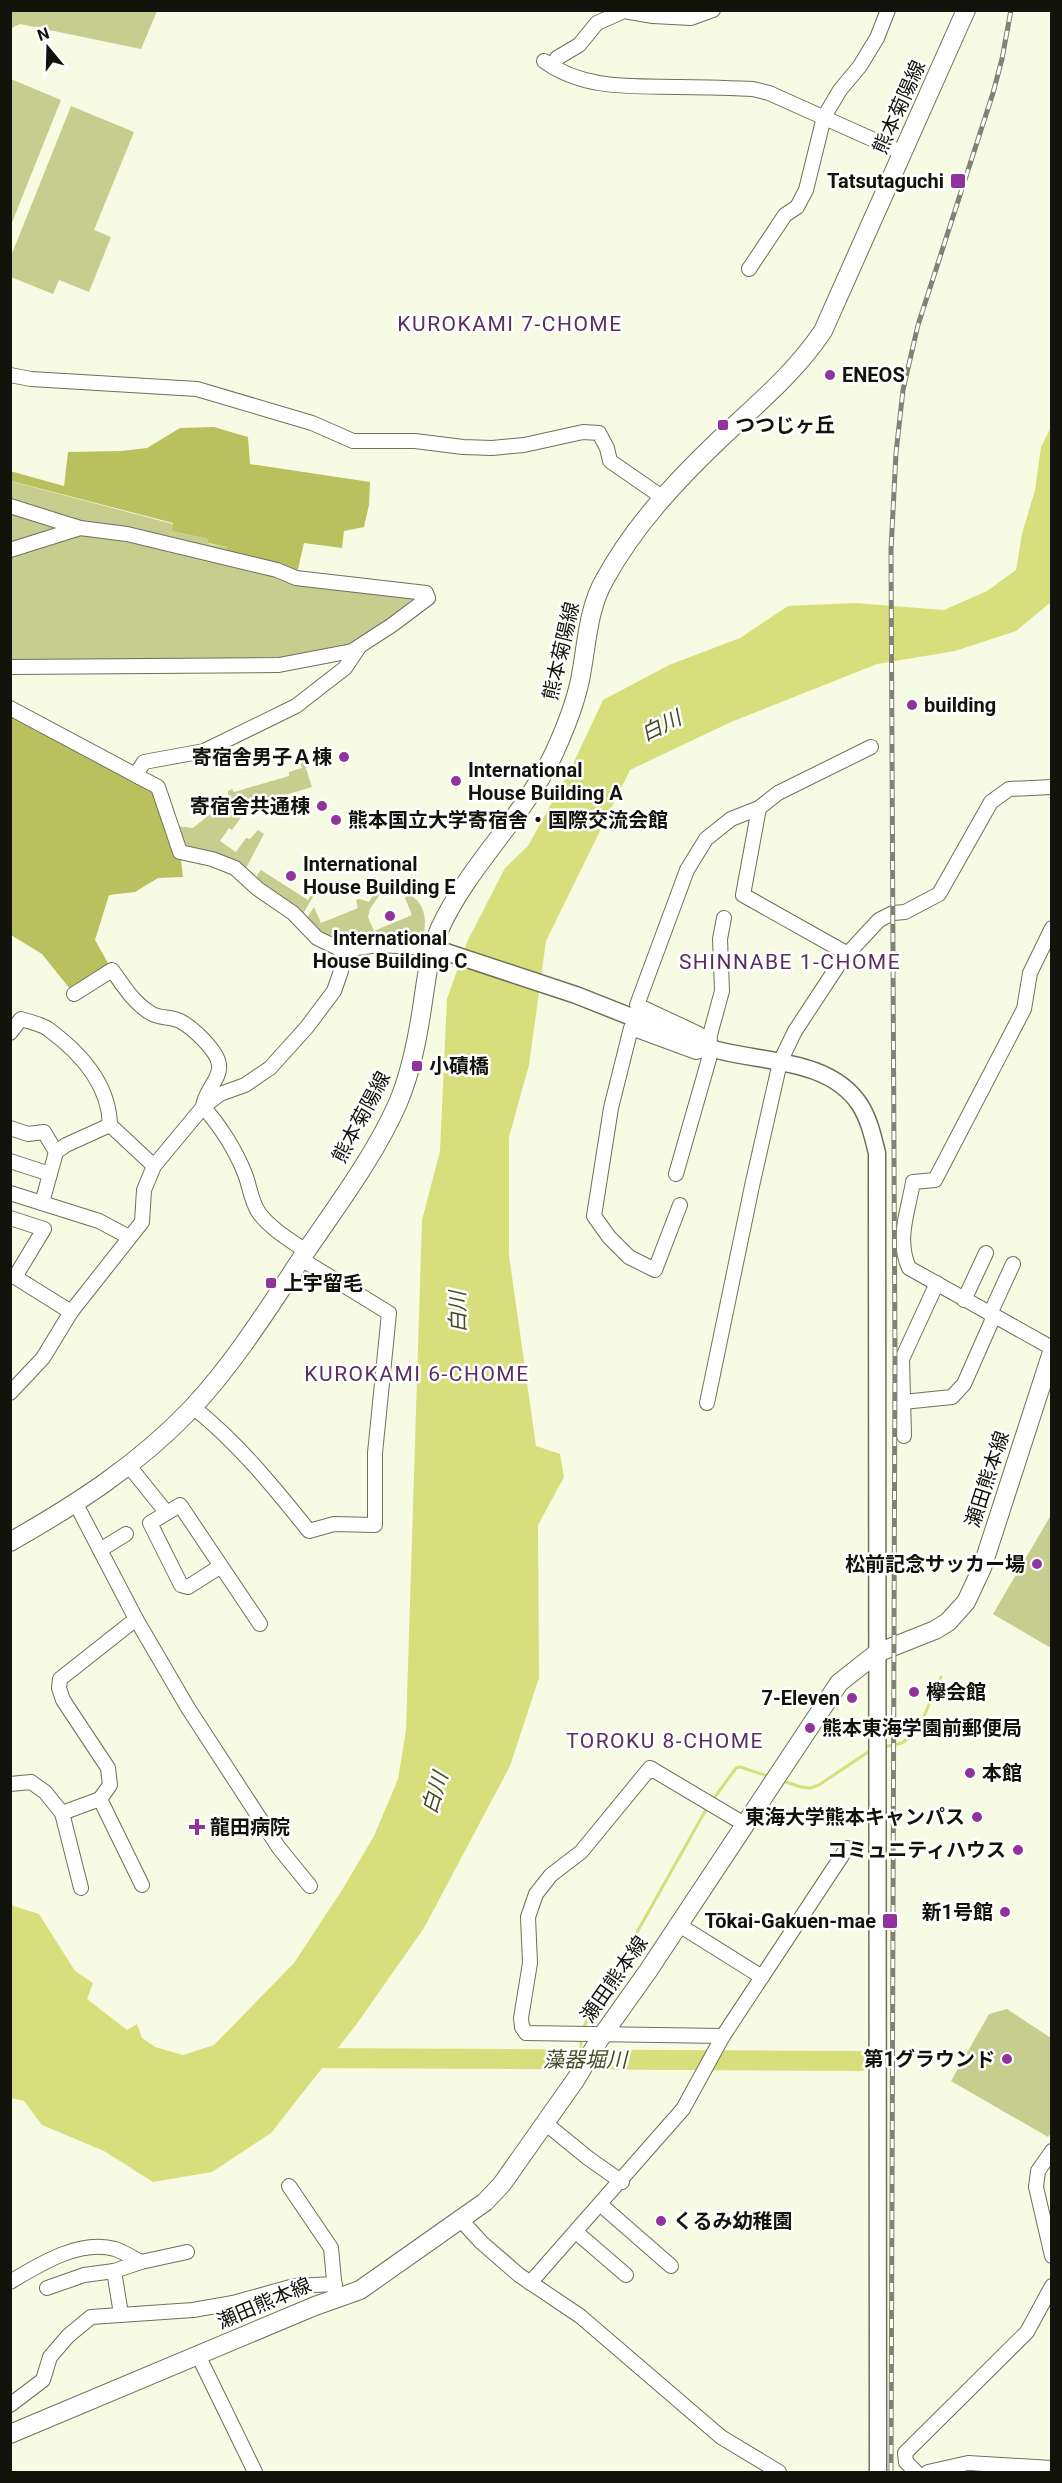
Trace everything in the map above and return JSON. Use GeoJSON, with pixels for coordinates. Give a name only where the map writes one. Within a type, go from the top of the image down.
{"type":"FeatureCollection","features":[{"type":"Feature","properties":{"kind":"main road","name":"熊本菊陽線"},"geometry":{"type":"LineString","coordinates":[[10,1542],[76,1504],[129,1466],[193,1407],[218,1377],[304,1255],[380,1137],[397,1104],[412,1065],[438,934],[454,898],[526,803],[555,752],[574,703],[591,613],[603,582],[662,497],[785,378],[811,349],[823,331],[966,10]]}},
{"type":"Feature","properties":{"kind":"main road","name":"瀬田熊本線"},"geometry":{"type":"LineString","coordinates":[[10,2434],[198,2355],[335,2291],[360,2290],[485,2202],[502,2184],[576,2079],[601,2037],[679,1925],[840,1683],[877,1653],[935,1630],[948,1622],[966,1602],[982,1568],[1051,1358]]}},
{"type":"Feature","properties":{"kind":"street"},"geometry":{"type":"LineString","coordinates":[[713,10],[692,18],[653,16],[624,11],[597,23],[579,45],[548,64],[560,73],[620,87],[753,88],[903,153]]}},
{"type":"Feature","properties":{"kind":"street"},"geometry":{"type":"LineString","coordinates":[[749,268],[785,215],[797,207],[806,190],[824,117],[877,38],[888,10]]}},
{"type":"Feature","properties":{"kind":"street"},"geometry":{"type":"LineString","coordinates":[[10,375],[31,379],[197,389],[312,423],[353,441],[415,441],[492,448],[524,445],[583,432],[599,433],[607,448],[610,461],[662,497]]}},
{"type":"Feature","properties":{"kind":"street"},"geometry":{"type":"LineString","coordinates":[[10,506],[80,528],[127,534],[277,570],[296,578],[426,593],[428,598],[352,651],[279,665],[10,667]]}},
{"type":"Feature","properties":{"kind":"street"},"geometry":{"type":"LineString","coordinates":[[10,550],[80,528]]}},
{"type":"Feature","properties":{"kind":"street"},"geometry":{"type":"LineString","coordinates":[[139,777],[138,771],[144,762],[204,751],[296,705],[345,668],[360,646]]}},
{"type":"Feature","properties":{"kind":"street"},"geometry":{"type":"LineString","coordinates":[[10,708],[158,787],[180,852],[212,859],[235,868],[258,889],[293,913],[317,938],[342,950],[379,945],[434,948],[576,995],[710,1048],[818,1072],[840,1084],[861,1106],[877,1153],[878,2472]]}},
{"type":"Feature","properties":{"kind":"street"},"geometry":{"type":"LineString","coordinates":[[710,1048],[699,1034],[637,1005],[687,870],[706,839],[730,819],[759,808],[778,793],[871,747]]}},
{"type":"Feature","properties":{"kind":"street"},"geometry":{"type":"LineString","coordinates":[[707,1403],[780,1062],[805,1015],[848,954],[879,920],[893,913],[905,912],[939,894],[991,802],[1009,789],[1052,788]]}},
{"type":"Feature","properties":{"kind":"street"},"geometry":{"type":"LineString","coordinates":[[759,808],[743,895],[848,954]]}},
{"type":"Feature","properties":{"kind":"street"},"geometry":{"type":"LineString","coordinates":[[676,1174],[709,1059],[710,1035],[722,991],[720,939],[724,918]]}},
{"type":"Feature","properties":{"kind":"street"},"geometry":{"type":"LineString","coordinates":[[1051,1358],[992,1315],[909,1268],[903,1255],[902,1235],[913,1182],[935,1180],[1024,1009],[1030,973],[1052,928]]}},
{"type":"Feature","properties":{"kind":"street"},"geometry":{"type":"LineString","coordinates":[[11,1392],[43,1358],[71,1312],[142,1222],[144,1190],[154,1166],[202,1107],[220,1094],[245,1085],[278,1060],[334,991],[341,971],[342,950]]}},
{"type":"Feature","properties":{"kind":"street"},"geometry":{"type":"LineString","coordinates":[[74,994],[112,970],[138,1004],[153,1016],[180,1020],[199,1036],[212,1049],[219,1063],[219,1073],[204,1097],[202,1107]]}},
{"type":"Feature","properties":{"kind":"street"},"geometry":{"type":"LineString","coordinates":[[10,1033],[16,1016],[47,1028],[95,1073],[109,1110],[110,1125],[154,1166]]}},
{"type":"Feature","properties":{"kind":"street"},"geometry":{"type":"LineString","coordinates":[[680,1205],[655,1270],[629,1257],[594,1216],[612,1108],[631,1028],[696,1052],[710,1048]]}},
{"type":"Feature","properties":{"kind":"street"},"geometry":{"type":"LineString","coordinates":[[193,1407],[233,1441],[309,1531],[334,1524],[375,1526],[375,1453],[389,1313],[304,1255],[261,1216],[255,1207],[244,1173],[231,1147],[211,1116],[202,1107]]}},
{"type":"Feature","properties":{"kind":"street"},"geometry":{"type":"LineString","coordinates":[[42,1203],[56,1152],[66,1144],[110,1125]]}},
{"type":"Feature","properties":{"kind":"street"},"geometry":{"type":"LineString","coordinates":[[10,1128],[28,1134],[44,1132],[56,1152]]}},
{"type":"Feature","properties":{"kind":"street"},"geometry":{"type":"LineString","coordinates":[[10,1161],[50,1174]]}},
{"type":"Feature","properties":{"kind":"street"},"geometry":{"type":"LineString","coordinates":[[10,1193],[99,1221],[129,1237]]}},
{"type":"Feature","properties":{"kind":"street"},"geometry":{"type":"LineString","coordinates":[[57,1207],[13,1276],[71,1312]]}},
{"type":"Feature","properties":{"kind":"street"},"geometry":{"type":"LineString","coordinates":[[10,1218],[44,1229]]}},
{"type":"Feature","properties":{"kind":"street"},"geometry":{"type":"LineString","coordinates":[[964,1300],[986,1253]]}},
{"type":"Feature","properties":{"kind":"street"},"geometry":{"type":"LineString","coordinates":[[903,1402],[952,1397],[964,1384],[1013,1264]]}},
{"type":"Feature","properties":{"kind":"street"},"geometry":{"type":"LineString","coordinates":[[904,1436],[902,1359],[937,1283]]}},
{"type":"Feature","properties":{"kind":"street"},"geometry":{"type":"LineString","coordinates":[[129,1466],[166,1512]]}},
{"type":"Feature","properties":{"kind":"street"},"geometry":{"type":"LineString","coordinates":[[76,1504],[136,1619],[188,1708],[279,1848],[310,1886]]}},
{"type":"Feature","properties":{"kind":"street"},"geometry":{"type":"LineString","coordinates":[[221,1566],[189,1587],[181,1585],[150,1523],[180,1505],[260,1624]]}},
{"type":"Feature","properties":{"kind":"street"},"geometry":{"type":"LineString","coordinates":[[100,1550],[126,1534]]}},
{"type":"Feature","properties":{"kind":"street"},"geometry":{"type":"LineString","coordinates":[[62,1813],[100,1799],[110,1785],[108,1768],[63,1700],[59,1688],[60,1679],[136,1619]]}},
{"type":"Feature","properties":{"kind":"street"},"geometry":{"type":"LineString","coordinates":[[723,2036],[601,2037],[525,2033],[522,2027],[530,1963],[528,1917],[536,1894],[551,1875],[581,1852],[650,1768],[746,1825]]}},
{"type":"Feature","properties":{"kind":"street"},"geometry":{"type":"LineString","coordinates":[[10,1784],[31,1782],[45,1792],[62,1813],[81,1888]]}},
{"type":"Feature","properties":{"kind":"street"},"geometry":{"type":"LineString","coordinates":[[100,1799],[142,1885]]}},
{"type":"Feature","properties":{"kind":"street"},"geometry":{"type":"LineString","coordinates":[[530,2283],[622,2182],[683,2109],[723,2036],[847,1848]]}},
{"type":"Feature","properties":{"kind":"street"},"geometry":{"type":"LineString","coordinates":[[679,1925],[762,1977]]}},
{"type":"Feature","properties":{"kind":"street"},"geometry":{"type":"LineString","coordinates":[[545,2123],[622,2182]]}},
{"type":"Feature","properties":{"kind":"street"},"geometry":{"type":"LineString","coordinates":[[1052,2151],[1038,2171],[1036,2187],[1052,2256]]}},
{"type":"Feature","properties":{"kind":"street"},"geometry":{"type":"LineString","coordinates":[[10,2405],[43,2380],[50,2357],[68,2336],[91,2317],[121,2313],[193,2310],[233,2303],[294,2286],[335,2291],[331,2248],[290,2186]]}},
{"type":"Feature","properties":{"kind":"street"},"geometry":{"type":"LineString","coordinates":[[601,2205],[671,2266]]}},
{"type":"Feature","properties":{"kind":"street"},"geometry":{"type":"LineString","coordinates":[[461,2220],[489,2249],[530,2283],[580,2316],[721,2436],[779,2472]]}},
{"type":"Feature","properties":{"kind":"street"},"geometry":{"type":"LineString","coordinates":[[576,2232],[626,2275]]}},
{"type":"Feature","properties":{"kind":"street"},"geometry":{"type":"LineString","coordinates":[[10,2282],[58,2256],[87,2246],[115,2249],[141,2262]]}},
{"type":"Feature","properties":{"kind":"street"},"geometry":{"type":"LineString","coordinates":[[47,2288],[84,2275],[114,2271],[141,2262],[187,2252]]}},
{"type":"Feature","properties":{"kind":"street"},"geometry":{"type":"LineString","coordinates":[[114,2271],[121,2313]]}},
{"type":"Feature","properties":{"kind":"street"},"geometry":{"type":"LineString","coordinates":[[916,2472],[906,2462],[905,2453],[1027,2332],[1052,2286]]}},
{"type":"Feature","properties":{"kind":"street"},"geometry":{"type":"LineString","coordinates":[[198,2355],[250,2469]]}},
{"type":"Feature","properties":{"kind":"street"},"geometry":{"type":"LineString","coordinates":[[928,2472],[968,2463],[1052,2468]]}},
{"type":"Feature","properties":{"kind":"shaded area"},"geometry":{"type":"Polygon","coordinates":[[[11,10],[157,11],[141,49],[20,24],[11,28],[11,10]]]}},
{"type":"Feature","properties":{"kind":"shaded area"},"geometry":{"type":"Polygon","coordinates":[[[11,79],[61,100],[11,225],[11,79]]]}},
{"type":"Feature","properties":{"kind":"shaded area"},"geometry":{"type":"Polygon","coordinates":[[[71,106],[134,132],[94,230],[111,237],[89,292],[59,280],[53,294],[11,277],[11,256],[71,106]]]}},
{"type":"Feature","properties":{"kind":"shaded area"},"geometry":{"type":"Polygon","coordinates":[[[214,427],[248,437],[250,464],[370,482],[369,505],[364,527],[344,531],[342,548],[304,543],[296,578],[223,564],[227,547],[208,543],[208,539],[171,531],[173,523],[11,481],[10,471],[64,486],[68,452],[147,448],[180,428],[214,427]]]}},
{"type":"Feature","properties":{"kind":"shaded area"},"geometry":{"type":"Polygon","coordinates":[[[10,481],[173,524],[171,531],[208,539],[209,544],[227,547],[224,563],[414,598],[378,626],[346,645],[280,659],[11,660],[10,481]]]}},
{"type":"Feature","properties":{"kind":"shaded area"},"geometry":{"type":"Polygon","coordinates":[[[10,708],[158,787],[180,852],[183,877],[158,878],[135,892],[109,895],[95,940],[112,970],[74,994],[42,954],[11,935],[10,708]]]}},
{"type":"Feature","properties":{"kind":"shaded area"},"geometry":{"type":"Polygon","coordinates":[[[300,762],[304,762],[312,787],[245,807],[243,812],[246,817],[242,816],[232,830],[229,828],[220,841],[236,852],[246,838],[250,839],[258,830],[264,834],[245,870],[187,846],[176,826],[193,828],[209,815],[228,815],[228,791],[232,789],[234,792],[289,776],[289,772],[302,768],[300,762]]]}},
{"type":"Feature","properties":{"kind":"shaded area"},"geometry":{"type":"Polygon","coordinates":[[[261,870],[308,900],[320,881],[322,882],[301,917],[257,880],[257,875],[261,870]]]}},
{"type":"Feature","properties":{"kind":"shaded area"},"geometry":{"type":"Polygon","coordinates":[[[384,881],[398,888],[395,892],[385,887],[370,909],[368,917],[374,931],[412,915],[405,898],[408,894],[420,904],[425,918],[421,948],[348,945],[329,941],[305,921],[314,907],[321,923],[358,908],[356,900],[369,902],[379,885],[376,883],[384,881]]]}},
{"type":"Feature","properties":{"kind":"shaded area","name":"松前記念サッカー場"},"geometry":{"type":"Polygon","coordinates":[[[1051,1515],[1051,1648],[993,1614],[1051,1515]]]}},
{"type":"Feature","properties":{"kind":"shaded area","name":"第1グラウンド"},"geometry":{"type":"Polygon","coordinates":[[[1007,2009],[1051,2038],[1052,2131],[1048,2137],[951,2081],[989,2014],[1007,2009]]]}},
{"type":"Feature","properties":{"kind":"water","name":"白川"},"geometry":{"type":"Polygon","coordinates":[[[1051,427],[1051,602],[1016,631],[955,651],[877,664],[731,722],[630,770],[546,941],[529,1065],[509,1137],[509,1255],[536,1446],[560,1454],[564,1477],[538,1525],[539,1678],[510,1766],[424,1928],[356,2025],[271,2133],[212,2172],[153,2182],[104,2151],[42,2125],[24,2101],[11,2098],[10,1905],[39,1914],[75,1971],[93,1983],[87,1999],[127,2030],[137,2024],[142,2038],[155,2047],[183,2055],[214,2045],[294,1963],[374,1836],[398,1779],[406,1730],[422,1220],[440,1151],[447,999],[467,942],[505,868],[528,846],[573,764],[603,700],[669,665],[740,638],[788,606],[855,603],[944,610],[987,591],[1016,570],[1022,534],[1035,490],[1041,447],[1051,427]]]}},
{"type":"Feature","properties":{"kind":"waterway"},"geometry":{"type":"LineString","coordinates":[[884,1747],[902,1743],[918,1730],[941,1677]]}},
{"type":"Feature","properties":{"kind":"waterway"},"geometry":{"type":"LineString","coordinates":[[783,1781],[801,1787],[810,1788],[819,1785],[871,1750]]}},
{"type":"Feature","properties":{"kind":"waterway"},"geometry":{"type":"LineString","coordinates":[[712,1801],[736,1768],[740,1767],[768,1776]]}},
{"type":"Feature","properties":{"kind":"waterway"},"geometry":{"type":"LineString","coordinates":[[582,2030],[708,1806]]}},
{"type":"Feature","properties":{"kind":"waterway"},"geometry":{"type":"LineString","coordinates":[[581,2039],[581,2052]]}},
{"type":"Feature","properties":{"kind":"waterway","name":"藻器堀川"},"geometry":{"type":"LineString","coordinates":[[308,2058],[862,2061]]}},
{"type":"Feature","properties":{"kind":"railway"},"geometry":{"type":"LineString","coordinates":[[891,2472],[895,1356],[891,550],[896,453],[903,390],[918,325],[993,93],[1011,10]]}},
{"type":"Feature","properties":{"kind":"place","name":"Tatsutaguchi"},"geometry":{"type":"Point","coordinates":[958,181]}},
{"type":"Feature","properties":{"kind":"place","name":"ENEOS"},"geometry":{"type":"Point","coordinates":[830,375]}},
{"type":"Feature","properties":{"kind":"place","name":"つつじヶ丘"},"geometry":{"type":"Point","coordinates":[723,425]}},
{"type":"Feature","properties":{"kind":"place","name":"building"},"geometry":{"type":"Point","coordinates":[912,705]}},
{"type":"Feature","properties":{"kind":"place","name":"寄宿舎男子Ａ棟"},"geometry":{"type":"Point","coordinates":[344,757]}},
{"type":"Feature","properties":{"kind":"place","name":"International House Building A"},"geometry":{"type":"Point","coordinates":[456,781]}},
{"type":"Feature","properties":{"kind":"place","name":"寄宿舎共通棟"},"geometry":{"type":"Point","coordinates":[322,806]}},
{"type":"Feature","properties":{"kind":"place","name":"熊本国立大学寄宿舎・国際交流会館"},"geometry":{"type":"Point","coordinates":[336,820]}},
{"type":"Feature","properties":{"kind":"place","name":"International House Building E"},"geometry":{"type":"Point","coordinates":[291,876]}},
{"type":"Feature","properties":{"kind":"place","name":"International House Building C"},"geometry":{"type":"Point","coordinates":[390,916]}},
{"type":"Feature","properties":{"kind":"place","name":"小磧橋"},"geometry":{"type":"Point","coordinates":[417,1066]}},
{"type":"Feature","properties":{"kind":"place","name":"上宇留毛"},"geometry":{"type":"Point","coordinates":[271,1283]}},
{"type":"Feature","properties":{"kind":"place","name":"松前記念サッカー場"},"geometry":{"type":"Point","coordinates":[1037,1564]}},
{"type":"Feature","properties":{"kind":"place","name":"欅会館"},"geometry":{"type":"Point","coordinates":[914,1692]}},
{"type":"Feature","properties":{"kind":"place","name":"7-Eleven"},"geometry":{"type":"Point","coordinates":[852,1698]}},
{"type":"Feature","properties":{"kind":"place","name":"熊本東海学園前郵便局"},"geometry":{"type":"Point","coordinates":[810,1728]}},
{"type":"Feature","properties":{"kind":"place","name":"本館"},"geometry":{"type":"Point","coordinates":[970,1773]}},
{"type":"Feature","properties":{"kind":"place","name":"東海大学熊本キャンパス"},"geometry":{"type":"Point","coordinates":[977,1817]}},
{"type":"Feature","properties":{"kind":"place","name":"龍田病院"},"geometry":{"type":"Point","coordinates":[197,1827]}},
{"type":"Feature","properties":{"kind":"place","name":"コミュニティハウス"},"geometry":{"type":"Point","coordinates":[1018,1850]}},
{"type":"Feature","properties":{"kind":"place","name":"新1号館"},"geometry":{"type":"Point","coordinates":[1005,1912]}},
{"type":"Feature","properties":{"kind":"place","name":"Tōkai-Gakuen-mae"},"geometry":{"type":"Point","coordinates":[890,1921]}},
{"type":"Feature","properties":{"kind":"place","name":"第1グラウンド"},"geometry":{"type":"Point","coordinates":[1007,2059]}},
{"type":"Feature","properties":{"kind":"place","name":"くるみ幼稚園"},"geometry":{"type":"Point","coordinates":[661,2221]}},
{"type":"Feature","properties":{"kind":"district","name":"KUROKAMI 7-CHOME"},"geometry":{"type":"Point","coordinates":[510,324]}},
{"type":"Feature","properties":{"kind":"district","name":"SHINNABE 1-CHOME"},"geometry":{"type":"Point","coordinates":[790,962]}},
{"type":"Feature","properties":{"kind":"district","name":"KUROKAMI 6-CHOME"},"geometry":{"type":"Point","coordinates":[417,1374]}},
{"type":"Feature","properties":{"kind":"district","name":"TOROKU 8-CHOME"},"geometry":{"type":"Point","coordinates":[665,1741]}}]}
